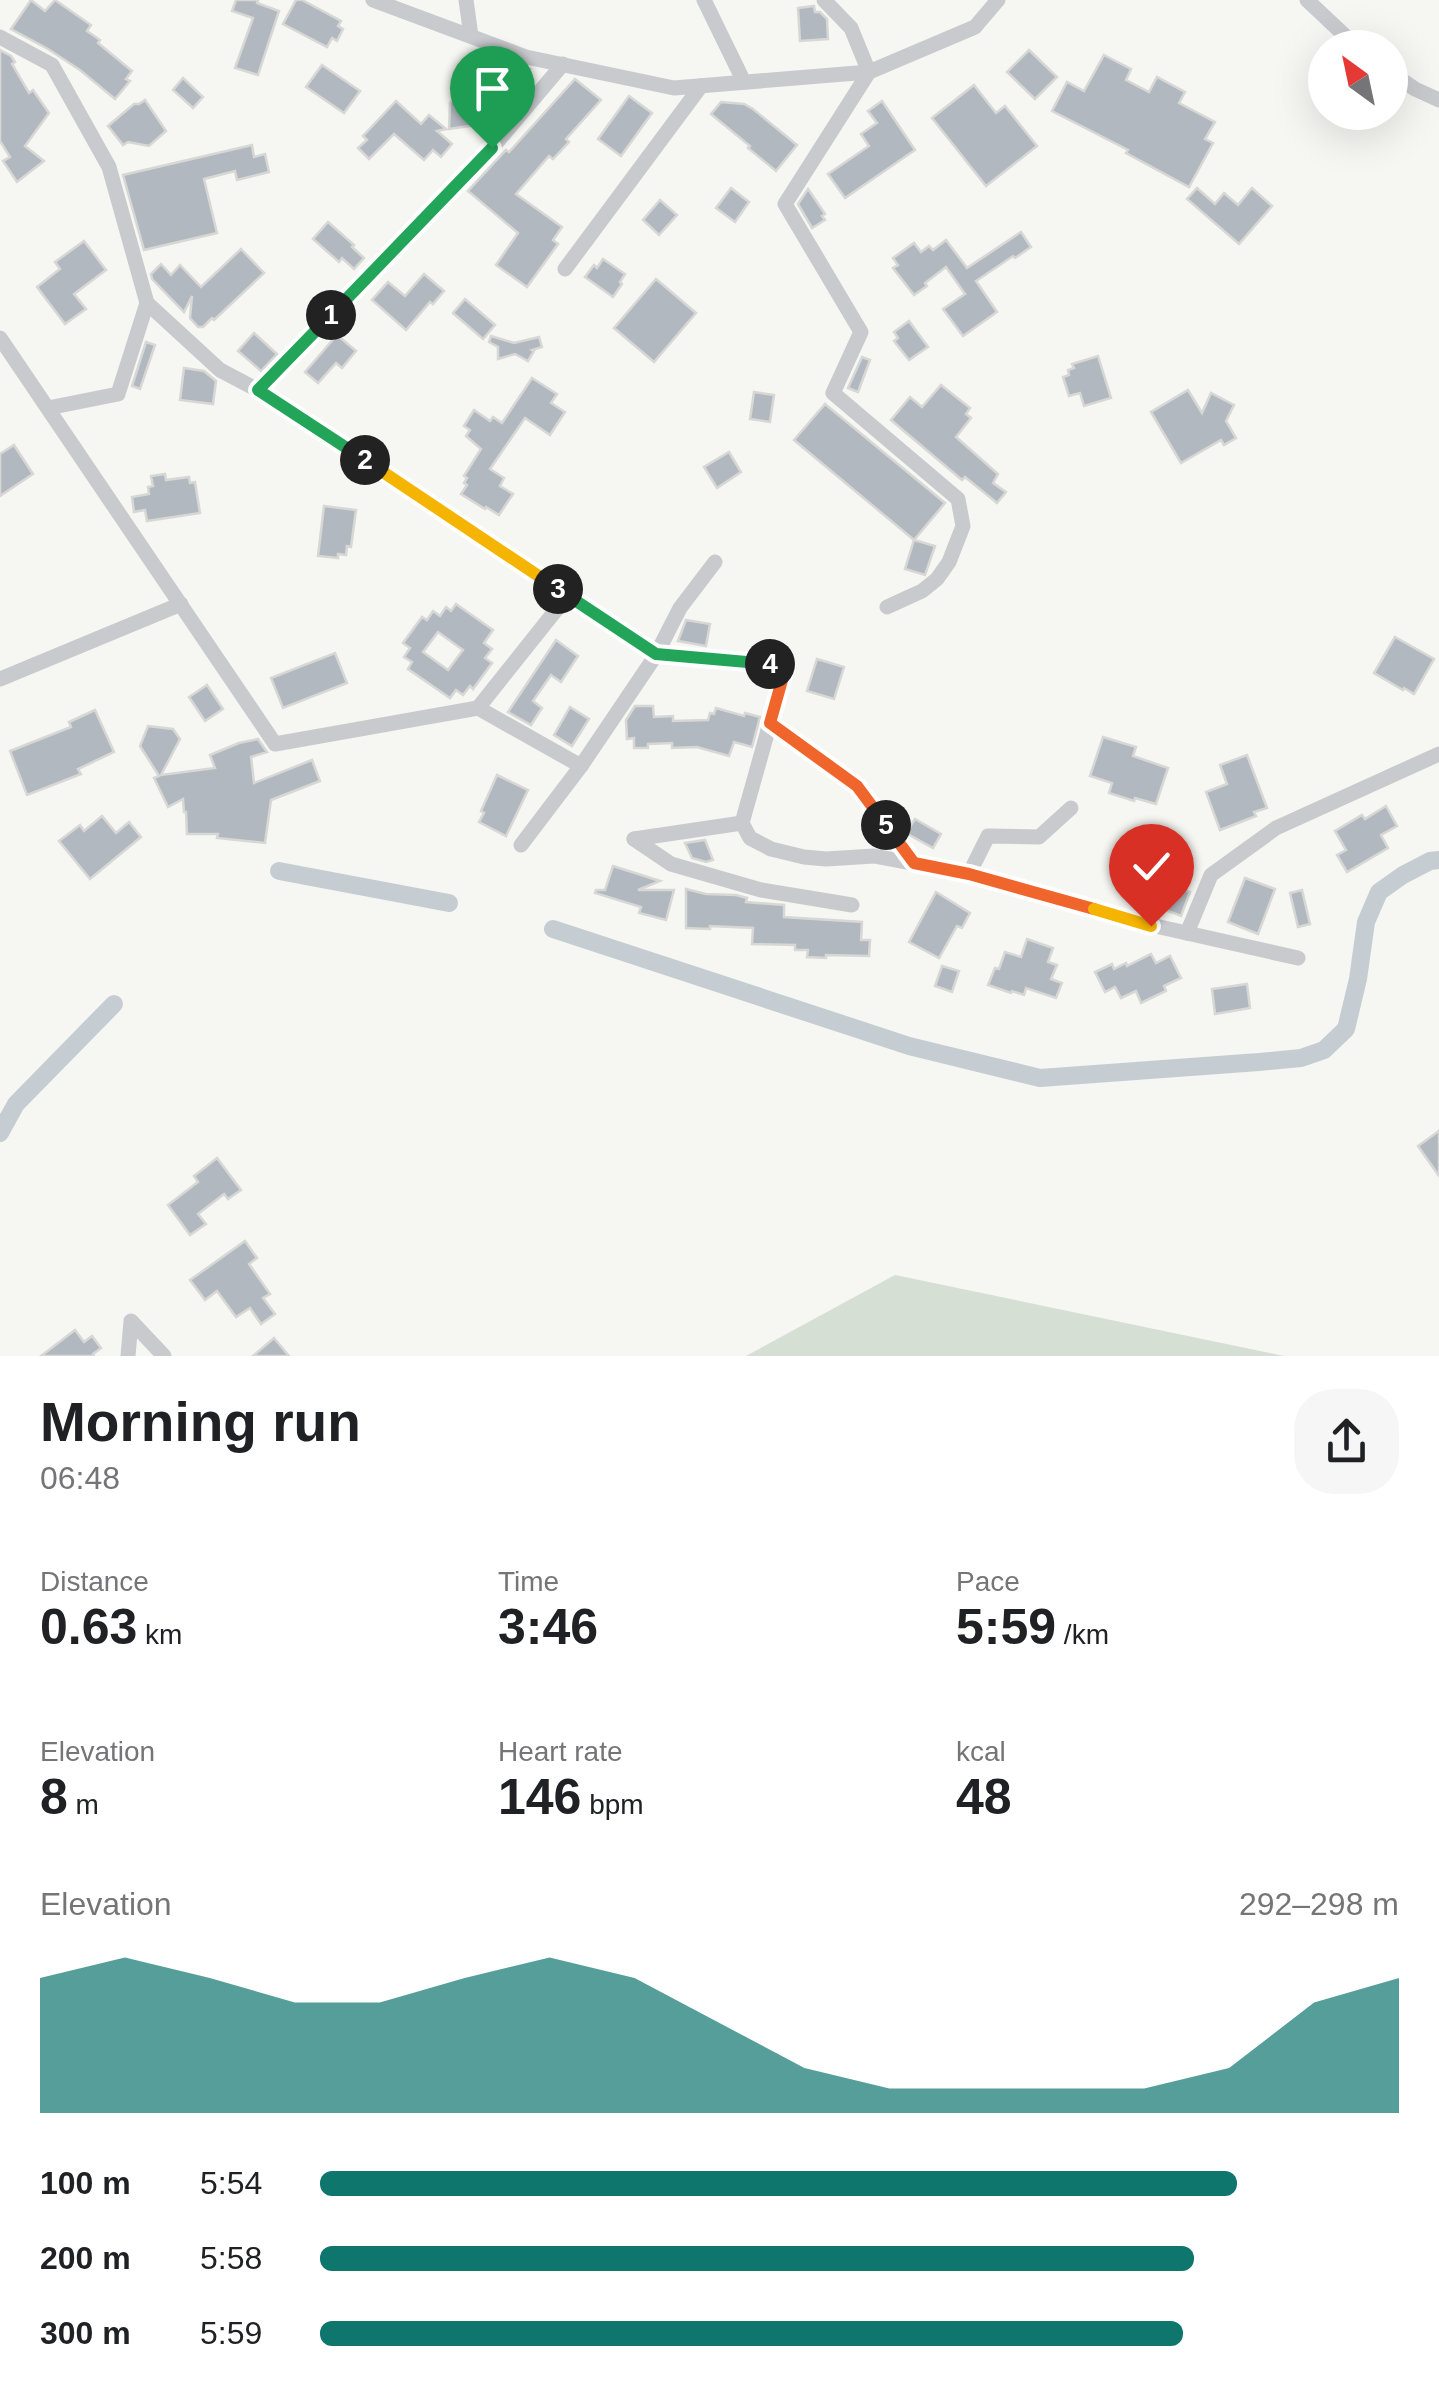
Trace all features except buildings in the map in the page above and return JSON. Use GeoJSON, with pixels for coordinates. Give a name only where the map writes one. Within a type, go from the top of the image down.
{"type":"FeatureCollection","features":[{"type":"Feature","properties":{"kind":"street"},"geometry":{"type":"LineString","coordinates":[[374,0],[526,57],[674,88],[869,72],[975,28],[998,0]]}},
{"type":"Feature","properties":{"kind":"street"},"geometry":{"type":"LineString","coordinates":[[466,0],[471,36]]}},
{"type":"Feature","properties":{"kind":"street"},"geometry":{"type":"LineString","coordinates":[[704,0],[744,82]]}},
{"type":"Feature","properties":{"kind":"street"},"geometry":{"type":"LineString","coordinates":[[824,0],[852,28],[869,72]]}},
{"type":"Feature","properties":{"kind":"street"},"geometry":{"type":"LineString","coordinates":[[1306,0],[1338,30]]}},
{"type":"Feature","properties":{"kind":"street"},"geometry":{"type":"LineString","coordinates":[[0,37],[52,65],[109,167],[147,304],[220,370],[258,390],[656,654],[786,666],[742,824],[750,838],[804,857],[874,856],[969,874],[1151,926],[1298,958]]}},
{"type":"Feature","properties":{"kind":"street"},"geometry":{"type":"LineString","coordinates":[[258,390],[492,148],[563,64]]}},
{"type":"Feature","properties":{"kind":"street"},"geometry":{"type":"LineString","coordinates":[[869,72],[785,204],[861,332],[833,393],[958,499],[963,526],[949,562],[922,591],[887,608]]}},
{"type":"Feature","properties":{"kind":"street"},"geometry":{"type":"LineString","coordinates":[[1408,84],[1439,100]]}},
{"type":"Feature","properties":{"kind":"street"},"geometry":{"type":"LineString","coordinates":[[565,268],[700,86]]}},
{"type":"Feature","properties":{"kind":"street"},"geometry":{"type":"LineString","coordinates":[[48,408],[118,394],[147,304]]}},
{"type":"Feature","properties":{"kind":"street"},"geometry":{"type":"LineString","coordinates":[[0,338],[276,744],[478,708],[581,766]]}},
{"type":"Feature","properties":{"kind":"street"},"geometry":{"type":"LineString","coordinates":[[521,845],[581,766],[656,654],[680,608],[715,562]]}},
{"type":"Feature","properties":{"kind":"street"},"geometry":{"type":"LineString","coordinates":[[478,708],[568,595]]}},
{"type":"Feature","properties":{"kind":"street"},"geometry":{"type":"LineString","coordinates":[[0,679],[180,604]]}},
{"type":"Feature","properties":{"kind":"street"},"geometry":{"type":"LineString","coordinates":[[770,723],[857,786],[914,863]]}},
{"type":"Feature","properties":{"kind":"street"},"geometry":{"type":"LineString","coordinates":[[1188,934],[1211,875],[1276,828],[1439,754]]}},
{"type":"Feature","properties":{"kind":"street"},"geometry":{"type":"LineString","coordinates":[[969,874],[988,836],[1039,837],[1071,808]]}},
{"type":"Feature","properties":{"kind":"street"},"geometry":{"type":"LineString","coordinates":[[742,824],[634,839],[670,864],[761,890],[852,906]]}},
{"type":"Feature","properties":{"kind":"street"},"geometry":{"type":"LineString","coordinates":[[128,1356],[132,1321],[164,1356]]}},
{"type":"Feature","properties":{"kind":"shaded area"},"geometry":{"type":"Polygon","coordinates":[[[895,1275],[1284,1356],[746,1356],[895,1275]]]}},
{"type":"Feature","properties":{"kind":"waterway"},"geometry":{"type":"LineString","coordinates":[[553,929],[909,1046],[1040,1078],[1259,1062],[1301,1058],[1324,1050],[1346,1029],[1366,922],[1379,892],[1403,875],[1439,860]]}},
{"type":"Feature","properties":{"kind":"waterway"},"geometry":{"type":"LineString","coordinates":[[279,871],[449,903]]}},
{"type":"Feature","properties":{"kind":"waterway"},"geometry":{"type":"LineString","coordinates":[[0,1133],[16,1104],[114,1004]]}},
{"type":"Feature","properties":{"kind":"route"},"geometry":{"type":"LineString","coordinates":[[492,148],[258,390],[656,654],[786,666],[770,723],[857,786],[914,863],[969,874],[1151,926]]}}]}
